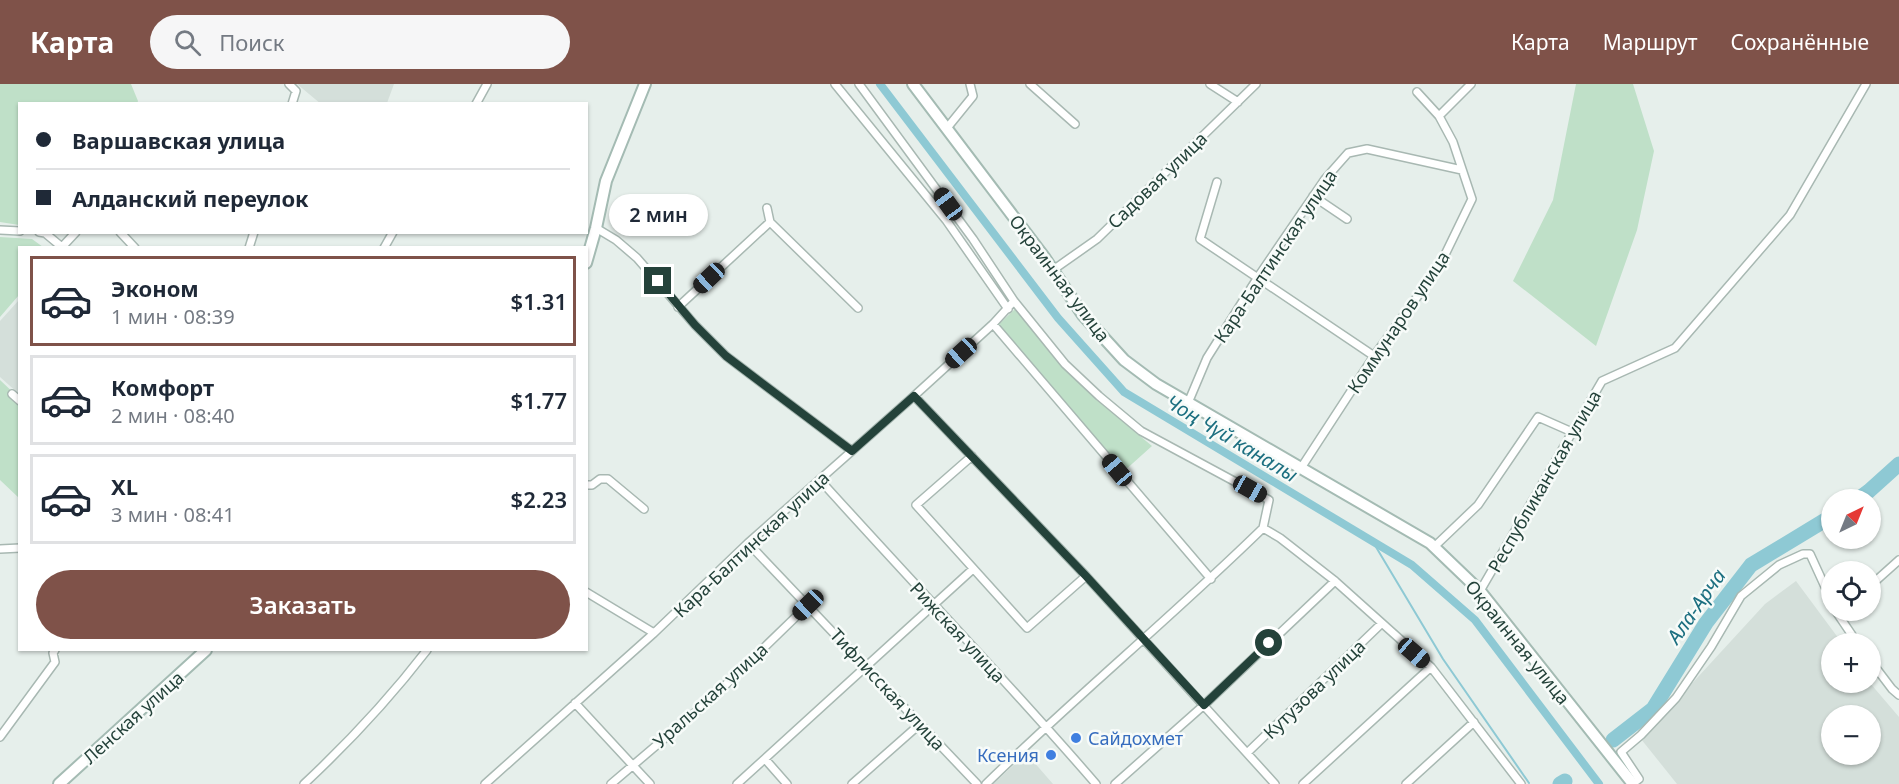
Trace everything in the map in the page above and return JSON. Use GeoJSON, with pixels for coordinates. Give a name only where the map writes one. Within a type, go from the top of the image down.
{"type":"FeatureCollection","features":[{"type":"Feature","properties":{"kind":"street"},"geometry":{"type":"LineString","coordinates":[[289,84],[296,91],[293,102]]}},
{"type":"Feature","properties":{"kind":"street"},"geometry":{"type":"LineString","coordinates":[[477,102],[487,84]]}},
{"type":"Feature","properties":{"kind":"street"},"geometry":{"type":"LineString","coordinates":[[588,256],[606,181],[645,84]]}},
{"type":"Feature","properties":{"kind":"street"},"geometry":{"type":"LineString","coordinates":[[835,84],[946,220],[1008,309]]}},
{"type":"Feature","properties":{"kind":"street"},"geometry":{"type":"LineString","coordinates":[[859,84],[973,239],[1014,301],[1065,364],[1141,431],[1269,500],[1263,528],[1211,579],[1046,726],[986,784]]}},
{"type":"Feature","properties":{"kind":"street","name":"Окраинная улица"},"geometry":{"type":"LineString","coordinates":[[913,84],[1053,270],[1083,315],[1124,360],[1156,384],[1430,543],[1480,591],[1632,784]]}},
{"type":"Feature","properties":{"kind":"street"},"geometry":{"type":"LineString","coordinates":[[946,128],[973,96],[970,84]]}},
{"type":"Feature","properties":{"kind":"street"},"geometry":{"type":"LineString","coordinates":[[1030,84],[1075,124]]}},
{"type":"Feature","properties":{"kind":"street"},"geometry":{"type":"LineString","coordinates":[[1210,84],[1238,102]]}},
{"type":"Feature","properties":{"kind":"street","name":"Садовая улица"},"geometry":{"type":"LineString","coordinates":[[1053,270],[1097,239],[1256,84]]}},
{"type":"Feature","properties":{"kind":"street"},"geometry":{"type":"LineString","coordinates":[[1439,116],[1471,84]]}},
{"type":"Feature","properties":{"kind":"street","name":"Республиканская улица"},"geometry":{"type":"LineString","coordinates":[[1480,591],[1602,381],[1675,348],[1790,216],[1866,84]]}},
{"type":"Feature","properties":{"kind":"street","name":"Коммунаров улица"},"geometry":{"type":"LineString","coordinates":[[1301,468],[1374,356],[1439,267],[1472,199],[1453,142],[1439,116],[1417,92]]}},
{"type":"Feature","properties":{"kind":"street","name":"Кара-Балтинская улица"},"geometry":{"type":"LineString","coordinates":[[1188,403],[1207,358],[1258,277],[1325,179],[1348,153],[1367,149],[1462,170]]}},
{"type":"Feature","properties":{"kind":"street"},"geometry":{"type":"LineString","coordinates":[[1217,182],[1200,239],[1374,356]]}},
{"type":"Feature","properties":{"kind":"street"},"geometry":{"type":"LineString","coordinates":[[1313,196],[1347,219]]}},
{"type":"Feature","properties":{"kind":"street"},"geometry":{"type":"LineString","coordinates":[[767,208],[770,222],[858,308]]}},
{"type":"Feature","properties":{"kind":"street"},"geometry":{"type":"LineString","coordinates":[[678,307],[770,222]]}},
{"type":"Feature","properties":{"kind":"street"},"geometry":{"type":"LineString","coordinates":[[596,228],[616,240],[637,258],[678,307],[726,356],[852,451]]}},
{"type":"Feature","properties":{"kind":"street"},"geometry":{"type":"LineString","coordinates":[[0,230],[18,231]]}},
{"type":"Feature","properties":{"kind":"street"},"geometry":{"type":"LineString","coordinates":[[46,234],[61,246]]}},
{"type":"Feature","properties":{"kind":"street"},"geometry":{"type":"LineString","coordinates":[[63,246],[74,234]]}},
{"type":"Feature","properties":{"kind":"street"},"geometry":{"type":"LineString","coordinates":[[122,234],[133,246]]}},
{"type":"Feature","properties":{"kind":"street","name":"Кара-Балтинская улица"},"geometry":{"type":"LineString","coordinates":[[485,784],[654,633],[748,543],[993,324],[1014,301]]}},
{"type":"Feature","properties":{"kind":"street"},"geometry":{"type":"LineString","coordinates":[[993,324],[1211,579]]}},
{"type":"Feature","properties":{"kind":"street"},"geometry":{"type":"LineString","coordinates":[[12,394],[18,399]]}},
{"type":"Feature","properties":{"kind":"street"},"geometry":{"type":"LineString","coordinates":[[914,396],[1086,576],[1275,784]]}},
{"type":"Feature","properties":{"kind":"street"},"geometry":{"type":"LineString","coordinates":[[1434,548],[1478,506],[1538,417],[1572,432]]}},
{"type":"Feature","properties":{"kind":"street"},"geometry":{"type":"LineString","coordinates":[[972,456],[916,505],[1028,628],[1086,576]]}},
{"type":"Feature","properties":{"kind":"street"},"geometry":{"type":"LineString","coordinates":[[588,485],[600,479],[608,479],[644,509]]}},
{"type":"Feature","properties":{"kind":"street","name":"Рижская улица"},"geometry":{"type":"LineString","coordinates":[[820,480],[933,606],[1046,726],[1096,784]]}},
{"type":"Feature","properties":{"kind":"street"},"geometry":{"type":"LineString","coordinates":[[1263,528],[1280,538],[1335,581],[1431,667],[1521,784]]}},
{"type":"Feature","properties":{"kind":"street","name":"Тифлисская улица"},"geometry":{"type":"LineString","coordinates":[[748,543],[977,784]]}},
{"type":"Feature","properties":{"kind":"street"},"geometry":{"type":"LineString","coordinates":[[0,549],[18,548]]}},
{"type":"Feature","properties":{"kind":"street"},"geometry":{"type":"LineString","coordinates":[[1632,784],[1638,779],[1621,752],[1641,735],[1676,698],[1701,663],[1741,596],[1779,565],[1803,554],[1810,554],[1821,578]]}},
{"type":"Feature","properties":{"kind":"street"},"geometry":{"type":"LineString","coordinates":[[1881,576],[1899,560]]}},
{"type":"Feature","properties":{"kind":"street"},"geometry":{"type":"LineString","coordinates":[[737,784],[973,569]]}},
{"type":"Feature","properties":{"kind":"street"},"geometry":{"type":"LineString","coordinates":[[1115,784],[1204,705],[1335,581]]}},
{"type":"Feature","properties":{"kind":"street"},"geometry":{"type":"LineString","coordinates":[[588,593],[654,633]]}},
{"type":"Feature","properties":{"kind":"street","name":"Уральская улица"},"geometry":{"type":"LineString","coordinates":[[611,784],[712,698],[808,605]]}},
{"type":"Feature","properties":{"kind":"street","name":"Кутузова улица"},"geometry":{"type":"LineString","coordinates":[[1247,753],[1381,624]]}},
{"type":"Feature","properties":{"kind":"street"},"geometry":{"type":"LineString","coordinates":[[0,736],[55,662],[54,651]]}},
{"type":"Feature","properties":{"kind":"street","name":"Ленская улица"},"geometry":{"type":"LineString","coordinates":[[59,784],[206,651]]}},
{"type":"Feature","properties":{"kind":"street"},"geometry":{"type":"LineString","coordinates":[[304,784],[344,747],[426,651]]}},
{"type":"Feature","properties":{"kind":"street"},"geometry":{"type":"LineString","coordinates":[[1303,784],[1431,667]]}},
{"type":"Feature","properties":{"kind":"street"},"geometry":{"type":"LineString","coordinates":[[1881,674],[1899,695]]}},
{"type":"Feature","properties":{"kind":"street"},"geometry":{"type":"LineString","coordinates":[[1892,689],[1899,681]]}},
{"type":"Feature","properties":{"kind":"street"},"geometry":{"type":"LineString","coordinates":[[575,703],[650,784]]}},
{"type":"Feature","properties":{"kind":"street"},"geometry":{"type":"LineString","coordinates":[[1406,784],[1474,722]]}},
{"type":"Feature","properties":{"kind":"street"},"geometry":{"type":"LineString","coordinates":[[852,784],[920,724]]}},
{"type":"Feature","properties":{"kind":"street"},"geometry":{"type":"LineString","coordinates":[[765,759],[787,784]]}},
{"type":"Feature","properties":{"kind":"shaded area"},"geometry":{"type":"Polygon","coordinates":[[[297,84],[394,84],[387,102],[319,102],[297,84]]]}},
{"type":"Feature","properties":{"kind":"shaded area"},"geometry":{"type":"Polygon","coordinates":[[[18,301],[18,393],[0,377],[0,321],[18,301]]]}},
{"type":"Feature","properties":{"kind":"shaded area"},"geometry":{"type":"Polygon","coordinates":[[[1796,581],[1821,615],[1821,621],[1826,621],[1835,633],[1821,633],[1821,693],[1879,693],[1899,717],[1899,784],[1677,784],[1641,739],[1765,604],[1796,581]]]}},
{"type":"Feature","properties":{"kind":"shaded area"},"geometry":{"type":"Polygon","coordinates":[[[1026,754],[1053,784],[993,784],[1026,754]]]}},
{"type":"Feature","properties":{"kind":"green space"},"geometry":{"type":"Polygon","coordinates":[[[0,84],[131,84],[138,102],[18,102],[18,225],[0,222],[0,84]]]}},
{"type":"Feature","properties":{"kind":"green space"},"geometry":{"type":"Polygon","coordinates":[[[1576,84],[1633,84],[1654,151],[1637,230],[1596,346],[1513,281],[1553,200],[1576,84]]]}},
{"type":"Feature","properties":{"kind":"green space"},"geometry":{"type":"Polygon","coordinates":[[[0,237],[32,239],[42,246],[18,246],[18,296],[0,317],[0,237]]]}},
{"type":"Feature","properties":{"kind":"green space"},"geometry":{"type":"Polygon","coordinates":[[[1015,309],[1062,367],[1098,401],[1152,446],[1123,472],[998,325],[1015,309]]]}},
{"type":"Feature","properties":{"kind":"green space"},"geometry":{"type":"Polygon","coordinates":[[[0,380],[18,397],[18,497],[0,480],[0,380]]]}},
{"type":"Feature","properties":{"kind":"waterway","name":"Чоң Чүй каналы"},"geometry":{"type":"LineString","coordinates":[[880,84],[1058,318],[1124,392],[1412,565],[1475,620],[1599,784]]}},
{"type":"Feature","properties":{"kind":"waterway","name":"Ала-Арча"},"geometry":{"type":"LineString","coordinates":[[1871,489],[1899,464]]}},
{"type":"Feature","properties":{"kind":"waterway","name":"Ала-Арча"},"geometry":{"type":"LineString","coordinates":[[1613,740],[1653,709],[1706,623],[1751,565],[1821,523]]}},
{"type":"Feature","properties":{"kind":"waterway"},"geometry":{"type":"LineString","coordinates":[[1373,542],[1443,659],[1529,783]]}},
{"type":"Feature","properties":{"kind":"waterway","name":"Ала-Арча"},"geometry":{"type":"LineString","coordinates":[[1560,784],[1565,781]]}},
{"type":"Feature","properties":{"kind":"place","name":"Сайдохмет"},"geometry":{"type":"Point","coordinates":[1076,738]}},
{"type":"Feature","properties":{"kind":"place","name":"Ксения"},"geometry":{"type":"Point","coordinates":[1051,755]}},
{"type":"Feature","properties":{"kind":"route"},"geometry":{"type":"LineString","coordinates":[[658,281],[678,307],[726,356],[852,451],[914,396],[1086,576],[1204,705],[1269,643]]}}]}
